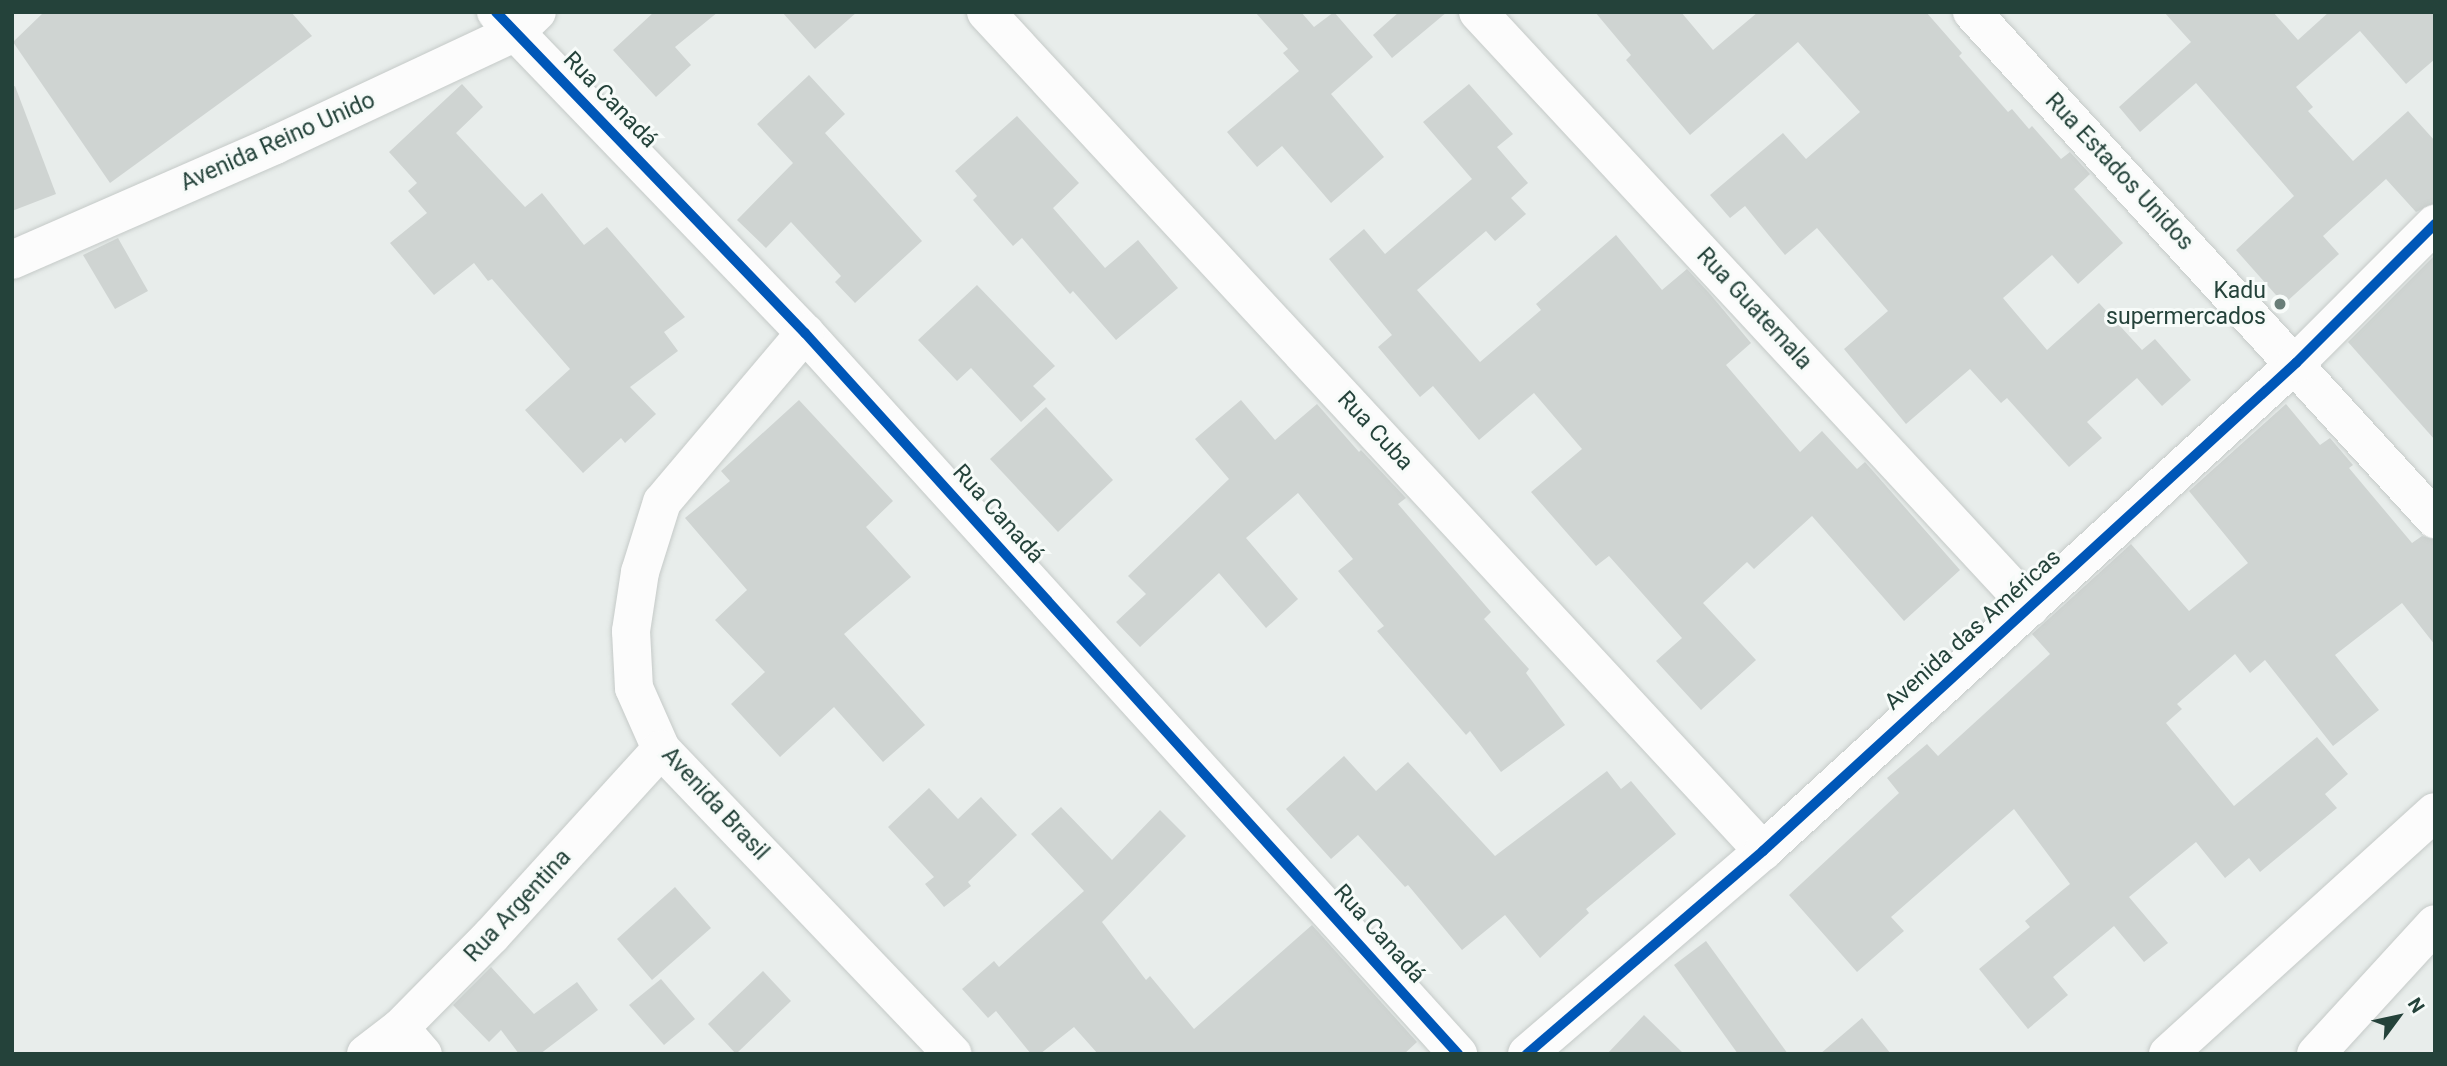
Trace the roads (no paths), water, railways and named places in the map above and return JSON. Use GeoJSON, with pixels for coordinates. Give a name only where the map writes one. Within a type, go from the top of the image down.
{"type":"FeatureCollection","features":[{"type":"Feature","properties":{"kind":"street","name":"Rua Cuba"},"geometry":{"type":"LineString","coordinates":[[986,12],[1763,850]]}},
{"type":"Feature","properties":{"kind":"street","name":"Rua Guatemala"},"geometry":{"type":"LineString","coordinates":[[1478,12],[2030,607]]}},
{"type":"Feature","properties":{"kind":"street","name":"Rua Estados Unidos"},"geometry":{"type":"LineString","coordinates":[[1972,12],[2296,363],[2435,519]]}},
{"type":"Feature","properties":{"kind":"street","name":"Avenida Reino Unido"},"geometry":{"type":"LineString","coordinates":[[12,260],[275,145],[516,19]]}},
{"type":"Feature","properties":{"kind":"street","name":"Rua Canadá"},"geometry":{"type":"LineString","coordinates":[[516,19],[805,333],[1458,1054]]}},
{"type":"Feature","properties":{"kind":"street","name":"Avenida das Américas"},"geometry":{"type":"LineString","coordinates":[[1527,1054],[1763,850],[2030,607],[2296,363],[2435,224]]}},
{"type":"Feature","properties":{"kind":"street","name":"Avenida Brasil"},"geometry":{"type":"LineString","coordinates":[[805,333],[662,502],[640,572],[631,631],[634,688],[661,749],[951,1054]]}},
{"type":"Feature","properties":{"kind":"street","name":"Rua Argentina"},"geometry":{"type":"LineString","coordinates":[[366,1054],[411,1041],[492,935],[661,749]]}},
{"type":"Feature","properties":{"kind":"street"},"geometry":{"type":"LineString","coordinates":[[2168,1054],[2435,812]]}},
{"type":"Feature","properties":{"kind":"street"},"geometry":{"type":"LineString","coordinates":[[2316,1054],[2435,924]]}},
{"type":"Feature","properties":{"kind":"place","name":"Kadu supermercados"},"geometry":{"type":"Point","coordinates":[2280,304]}}]}
